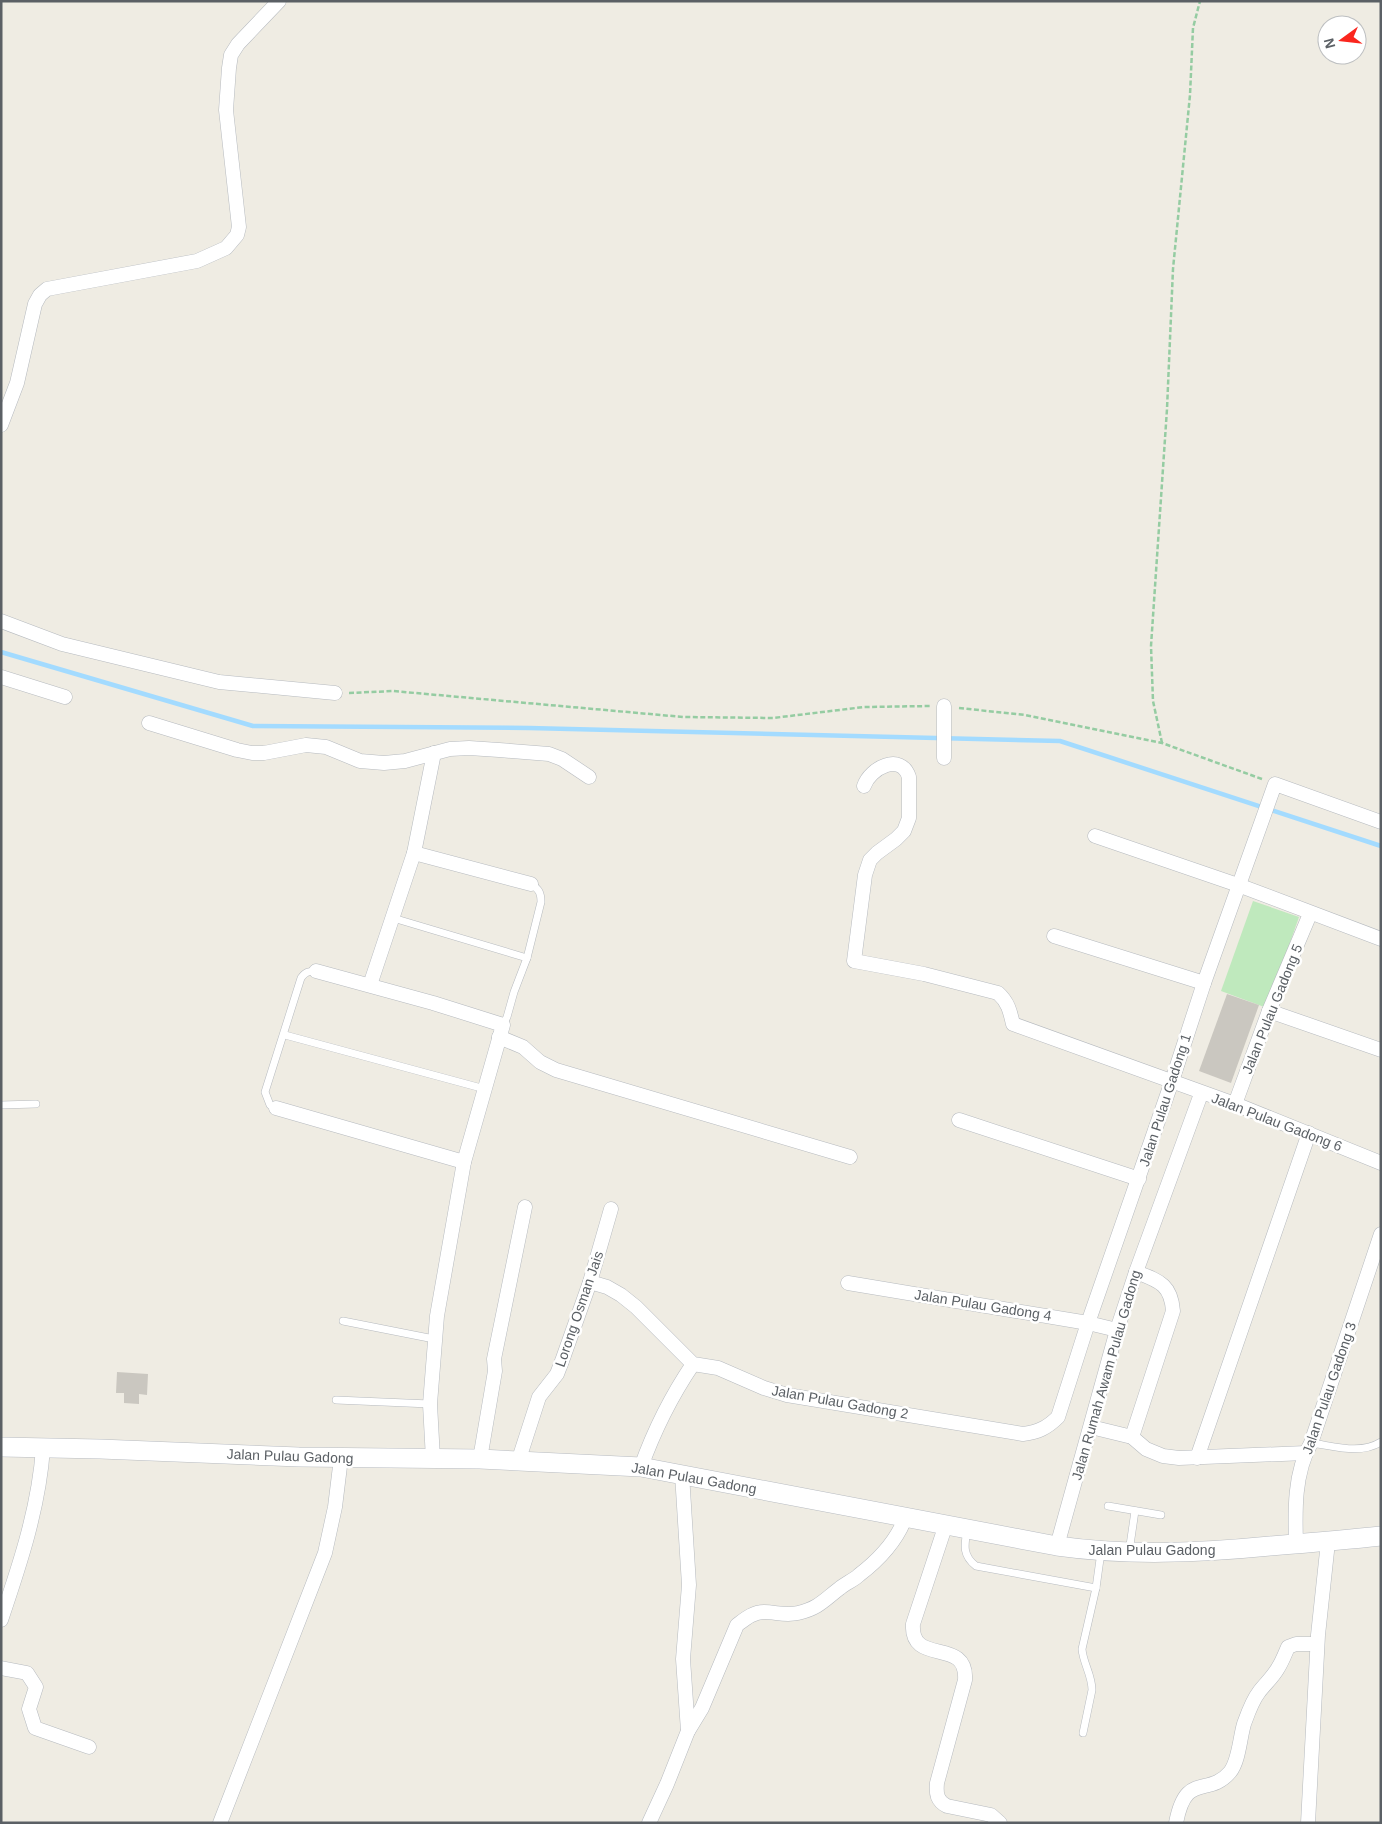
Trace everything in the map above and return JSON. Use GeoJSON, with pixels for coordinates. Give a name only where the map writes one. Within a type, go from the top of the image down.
{"type":"FeatureCollection","features":[{"type":"Feature","properties":{"kind":"main road","name":"Jalan Pulau Gadong"},"geometry":{"type":"LineString","coordinates":[[1,1447],[341,1458],[480,1460],[641,1467],[1057,1546],[1102,1551],[1214,1551],[1381,1536]]}},
{"type":"Feature","properties":{"kind":"street"},"geometry":{"type":"LineString","coordinates":[[1,424],[17,383],[35,304],[40,295],[47,289],[197,261],[226,248],[237,235],[238,226],[226,110],[231,55],[238,44],[279,1]]}},
{"type":"Feature","properties":{"kind":"street"},"geometry":{"type":"LineString","coordinates":[[1,621],[62,644],[219,682],[334,693]]}},
{"type":"Feature","properties":{"kind":"street"},"geometry":{"type":"LineString","coordinates":[[1,677],[65,697]]}},
{"type":"Feature","properties":{"kind":"street"},"geometry":{"type":"LineString","coordinates":[[944,709],[944,758]]}},
{"type":"Feature","properties":{"kind":"street"},"geometry":{"type":"LineString","coordinates":[[149,723],[252,753],[264,753],[306,745],[326,747],[360,761],[384,763],[406,761],[450,749],[469,748],[550,754],[562,759],[589,777]]}},
{"type":"Feature","properties":{"kind":"street"},"geometry":{"type":"LineString","coordinates":[[370,985],[414,854],[434,753]]}},
{"type":"Feature","properties":{"kind":"street","name":"Jalan Pulau Gadong 6"},"geometry":{"type":"LineString","coordinates":[[864,786],[869,776],[885,764],[902,766],[907,771],[909,777],[909,818],[904,831],[896,840],[870,860],[865,875],[854,961],[924,974],[998,992],[1006,1000],[1013,1024],[1202,1094],[1235,1104],[1381,1163]]}},
{"type":"Feature","properties":{"kind":"street"},"geometry":{"type":"LineString","coordinates":[[1274,788],[1381,822]]}},
{"type":"Feature","properties":{"kind":"street","name":"Jalan Pulau Gadong 1"},"geometry":{"type":"LineString","coordinates":[[1058,1417],[1088,1323],[1139,1179],[1204,983],[1274,788]]}},
{"type":"Feature","properties":{"kind":"street"},"geometry":{"type":"LineString","coordinates":[[1095,836],[1238,885],[1310,914],[1381,939]]}},
{"type":"Feature","properties":{"kind":"street"},"geometry":{"type":"LineString","coordinates":[[414,854],[532,884]]}},
{"type":"Feature","properties":{"kind":"street","name":"Jalan Pulau Gadong 5"},"geometry":{"type":"LineString","coordinates":[[1235,1104],[1269,1011],[1310,914]]}},
{"type":"Feature","properties":{"kind":"street"},"geometry":{"type":"LineString","coordinates":[[1054,936],[1204,983]]}},
{"type":"Feature","properties":{"kind":"street"},"geometry":{"type":"LineString","coordinates":[[316,972],[477,1015],[523,1047],[540,1062],[556,1070],[850,1156]]}},
{"type":"Feature","properties":{"kind":"street"},"geometry":{"type":"LineString","coordinates":[[1269,1011],[1381,1050]]}},
{"type":"Feature","properties":{"kind":"street"},"geometry":{"type":"LineString","coordinates":[[433,1459],[430,1404],[434,1339],[464,1162],[501,1031]]}},
{"type":"Feature","properties":{"kind":"street","name":"Jalan Rumah Awam Pulau Gadong"},"geometry":{"type":"LineString","coordinates":[[1057,1546],[1117,1330],[1136,1272],[1202,1094]]}},
{"type":"Feature","properties":{"kind":"street"},"geometry":{"type":"LineString","coordinates":[[276,1108],[464,1162]]}},
{"type":"Feature","properties":{"kind":"street"},"geometry":{"type":"LineString","coordinates":[[959,1120],[1139,1179]]}},
{"type":"Feature","properties":{"kind":"street"},"geometry":{"type":"LineString","coordinates":[[1197,1458],[1309,1133]]}},
{"type":"Feature","properties":{"kind":"street"},"geometry":{"type":"LineString","coordinates":[[480,1460],[495,1372],[494,1359],[525,1207]]}},
{"type":"Feature","properties":{"kind":"street","name":"Lorong Osman Jais"},"geometry":{"type":"LineString","coordinates":[[518,1462],[539,1397],[557,1374],[562,1361],[590,1282],[611,1209]]}},
{"type":"Feature","properties":{"kind":"street","name":"Jalan Pulau Gadong 3"},"geometry":{"type":"LineString","coordinates":[[1296,1544],[1297,1497],[1300,1476],[1381,1234]]}},
{"type":"Feature","properties":{"kind":"street"},"geometry":{"type":"LineString","coordinates":[[1132,1437],[1173,1311],[1168,1289],[1158,1280],[1136,1272]]}},
{"type":"Feature","properties":{"kind":"street"},"geometry":{"type":"LineString","coordinates":[[590,1282],[607,1287],[621,1295],[636,1307],[693,1364],[672,1394],[657,1425],[641,1467]]}},
{"type":"Feature","properties":{"kind":"street","name":"Jalan Pulau Gadong 4"},"geometry":{"type":"LineString","coordinates":[[848,1283],[1088,1323],[1117,1330]]}},
{"type":"Feature","properties":{"kind":"street","name":"Jalan Pulau Gadong 2"},"geometry":{"type":"LineString","coordinates":[[693,1364],[718,1368],[764,1388],[787,1395],[1023,1434],[1036,1432],[1048,1426],[1058,1417]]}},
{"type":"Feature","properties":{"kind":"street"},"geometry":{"type":"LineString","coordinates":[[1091,1427],[1132,1437],[1146,1449],[1163,1456],[1179,1458],[1309,1448]]}},
{"type":"Feature","properties":{"kind":"street"},"geometry":{"type":"LineString","coordinates":[[1,1620],[16,1576],[41,1478],[43,1448]]}},
{"type":"Feature","properties":{"kind":"street"},"geometry":{"type":"LineString","coordinates":[[220,1823],[326,1553],[335,1507],[341,1458]]}},
{"type":"Feature","properties":{"kind":"street"},"geometry":{"type":"LineString","coordinates":[[682,1474],[689,1585],[683,1658],[688,1731]]}},
{"type":"Feature","properties":{"kind":"street"},"geometry":{"type":"LineString","coordinates":[[649,1823],[688,1731],[702,1708],[737,1625],[748,1616],[763,1612],[777,1615],[796,1613],[811,1609],[827,1600],[840,1588],[859,1576],[891,1546],[901,1531],[906,1516]]}},
{"type":"Feature","properties":{"kind":"street"},"geometry":{"type":"LineString","coordinates":[[946,1524],[913,1624],[912,1634],[916,1642],[923,1648],[956,1656],[966,1670],[936,1791],[941,1803],[947,1806],[991,1815],[1000,1823]]}},
{"type":"Feature","properties":{"kind":"street"},"geometry":{"type":"LineString","coordinates":[[1308,1823],[1317,1644],[1328,1542]]}},
{"type":"Feature","properties":{"kind":"street"},"geometry":{"type":"LineString","coordinates":[[1176,1823],[1181,1802],[1189,1791],[1199,1786],[1219,1781],[1230,1772],[1236,1763],[1238,1744],[1253,1702],[1278,1669],[1288,1647],[1296,1644],[1317,1644]]}},
{"type":"Feature","properties":{"kind":"street"},"geometry":{"type":"LineString","coordinates":[[1,1668],[27,1673],[36,1687],[29,1709],[35,1728],[88,1747]]}},
{"type":"Feature","properties":{"kind":"lane"},"geometry":{"type":"LineString","coordinates":[[501,1031],[527,958],[541,902],[541,894],[538,888],[532,884]]}},
{"type":"Feature","properties":{"kind":"lane"},"geometry":{"type":"LineString","coordinates":[[393,918],[527,958]]}},
{"type":"Feature","properties":{"kind":"lane"},"geometry":{"type":"LineString","coordinates":[[276,1108],[270,1105],[265,1092],[285,1035],[301,978],[310,971],[316,972]]}},
{"type":"Feature","properties":{"kind":"lane"},"geometry":{"type":"LineString","coordinates":[[285,1035],[485,1090]]}},
{"type":"Feature","properties":{"kind":"lane"},"geometry":{"type":"LineString","coordinates":[[1,1105],[36,1104]]}},
{"type":"Feature","properties":{"kind":"lane"},"geometry":{"type":"LineString","coordinates":[[343,1321],[434,1339]]}},
{"type":"Feature","properties":{"kind":"lane"},"geometry":{"type":"LineString","coordinates":[[336,1400],[430,1404]]}},
{"type":"Feature","properties":{"kind":"lane"},"geometry":{"type":"LineString","coordinates":[[1309,1448],[1358,1450],[1381,1442]]}},
{"type":"Feature","properties":{"kind":"lane"},"geometry":{"type":"LineString","coordinates":[[1108,1506],[1161,1515]]}},
{"type":"Feature","properties":{"kind":"lane"},"geometry":{"type":"LineString","coordinates":[[1129,1552],[1135,1511]]}},
{"type":"Feature","properties":{"kind":"lane"},"geometry":{"type":"LineString","coordinates":[[967,1528],[965,1552],[970,1561],[976,1566],[1096,1588]]}},
{"type":"Feature","properties":{"kind":"lane"},"geometry":{"type":"LineString","coordinates":[[1083,1733],[1092,1683],[1082,1649],[1096,1588],[1102,1551]]}},
{"type":"Feature","properties":{"kind":"path"},"geometry":{"type":"LineString","coordinates":[[1162,743],[1153,701],[1151,646],[1167,409],[1173,269],[1190,95],[1193,28],[1200,1]]}},
{"type":"Feature","properties":{"kind":"path"},"geometry":{"type":"LineString","coordinates":[[334,693],[393,692],[683,716],[773,718],[864,707],[944,709],[1025,715],[1162,743],[1274,788]]}},
{"type":"Feature","properties":{"kind":"green space"},"geometry":{"type":"Polygon","coordinates":[[[1253,901],[1299,917],[1267,1008],[1221,991],[1253,901]]]}},
{"type":"Feature","properties":{"kind":"building"},"geometry":{"type":"Polygon","coordinates":[[[1227,994],[1259,1005],[1231,1083],[1199,1071],[1227,994]]]}},
{"type":"Feature","properties":{"kind":"building"},"geometry":{"type":"Polygon","coordinates":[[[117,1372],[148,1374],[147,1395],[139,1394],[139,1404],[124,1403],[124,1393],[116,1393],[117,1372]]]}},
{"type":"Feature","properties":{"kind":"waterway"},"geometry":{"type":"LineString","coordinates":[[1,652],[253,726],[529,728],[1060,741],[1381,846]]}}]}
